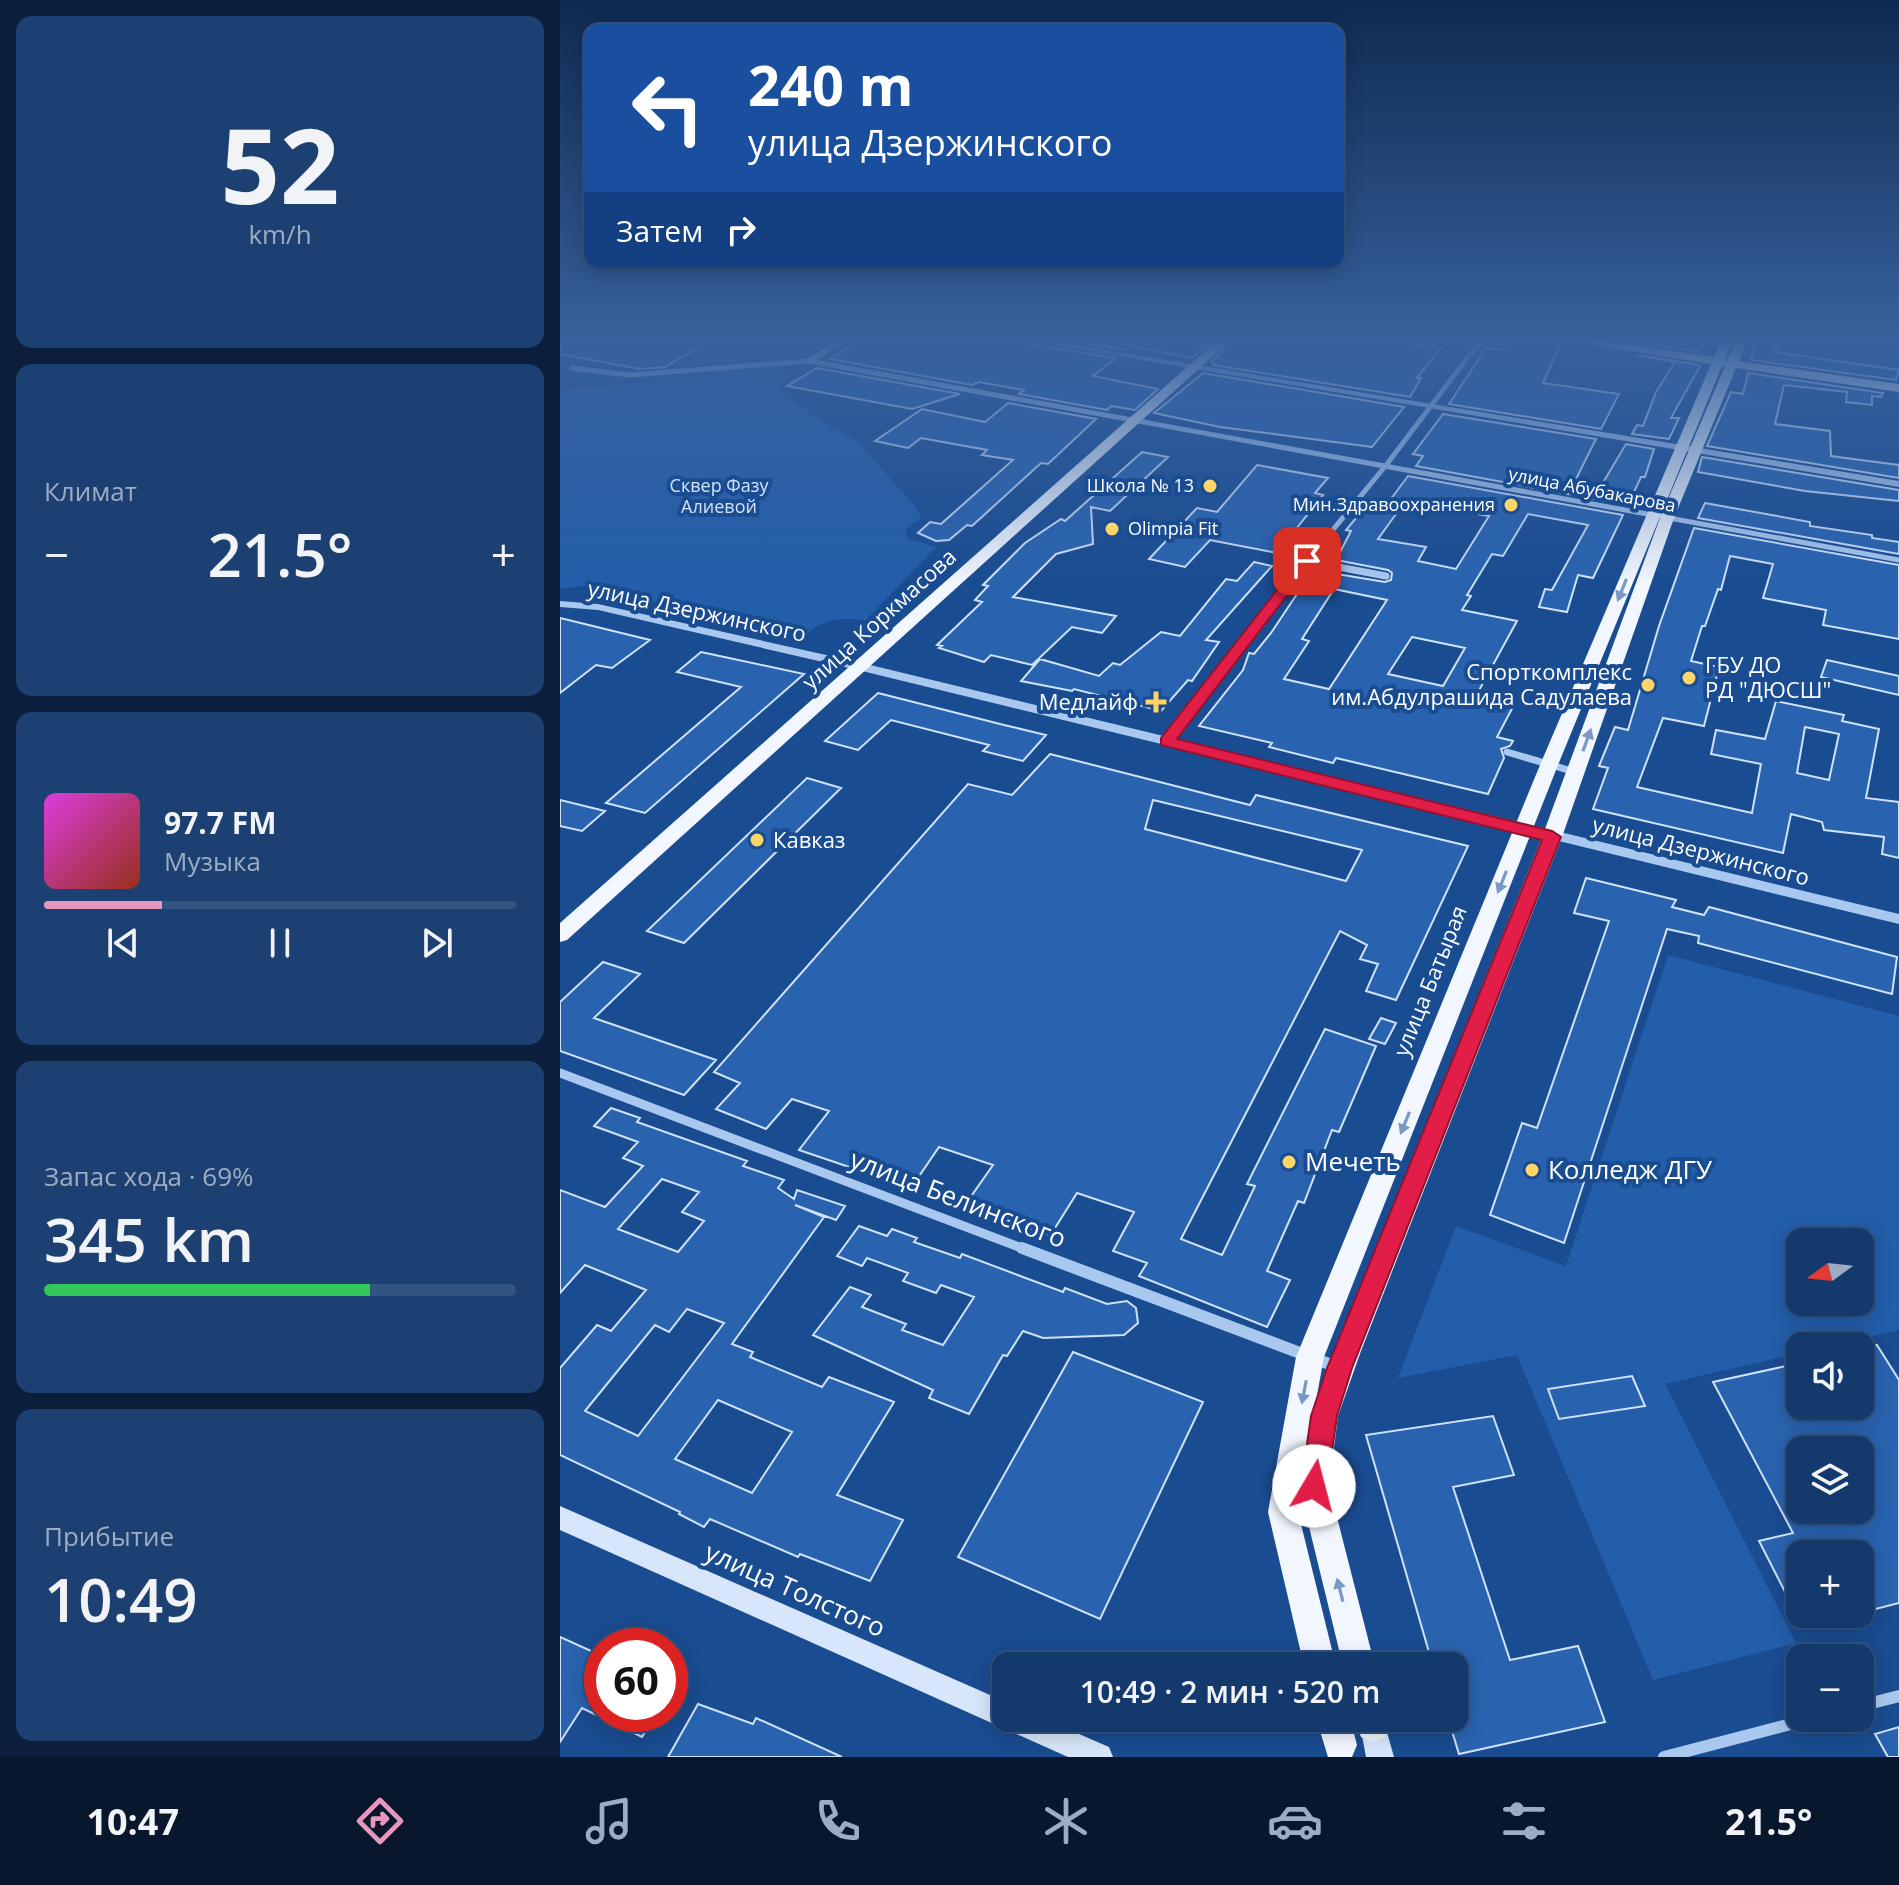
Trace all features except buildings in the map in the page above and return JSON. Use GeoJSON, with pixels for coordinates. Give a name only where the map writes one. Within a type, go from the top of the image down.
{"type":"FeatureCollection","features":[{"type":"Feature","properties":{"kind":"main road","name":"улица Коркмасова"},"geometry":{"type":"LineString","coordinates":[[560,935],[1139,419]]}},
{"type":"Feature","properties":{"kind":"main road","name":"улица Батырая"},"geometry":{"type":"LineString","coordinates":[[1317,1652],[1283,1512],[1310,1357],[1549,765],[1701,419]]}},
{"type":"Feature","properties":{"kind":"main road","name":"улица Батырая"},"geometry":{"type":"LineString","coordinates":[[1356,1652],[1314,1486],[1324,1416],[1340,1368],[1552,837],[1659,516]]}},
{"type":"Feature","properties":{"kind":"main road","name":"улица Толстого"},"geometry":{"type":"LineString","coordinates":[[560,1518],[992,1710]]}},
{"type":"Feature","properties":{"kind":"main road","name":"улица Толстого"},"geometry":{"type":"LineString","coordinates":[[1042,1732],[1099,1757]]}},
{"type":"Feature","properties":{"kind":"street","name":"улица Абубакарова"},"geometry":{"type":"LineString","coordinates":[[1126,419],[1387,464],[1899,560]]}},
{"type":"Feature","properties":{"kind":"street"},"geometry":{"type":"LineString","coordinates":[[1167,742],[1420,419]]}},
{"type":"Feature","properties":{"kind":"street"},"geometry":{"type":"LineString","coordinates":[[1494,419],[1899,484]]}},
{"type":"Feature","properties":{"kind":"street"},"geometry":{"type":"LineString","coordinates":[[1307,561],[1386,576]]}},
{"type":"Feature","properties":{"kind":"street","name":"улица Дзержинского"},"geometry":{"type":"LineString","coordinates":[[560,604],[598,607],[862,667],[1899,919]]}},
{"type":"Feature","properties":{"kind":"street"},"geometry":{"type":"LineString","coordinates":[[1507,752],[1575,772]]}},
{"type":"Feature","properties":{"kind":"street","name":"улица Белинского"},"geometry":{"type":"LineString","coordinates":[[560,1073],[1340,1368]]}},
{"type":"Feature","properties":{"kind":"street"},"geometry":{"type":"LineString","coordinates":[[1874,1702],[1899,1696]]}},
{"type":"Feature","properties":{"kind":"street"},"geometry":{"type":"LineString","coordinates":[[1664,1757],[1786,1725]]}},
{"type":"Feature","properties":{"kind":"green space","name":"Сквер Фазу Алиевой"},"geometry":{"type":"Polygon","coordinates":[[[560,419],[818,419],[857,441],[913,504],[922,518],[908,527],[905,533],[909,539],[936,547],[865,621],[832,620],[816,627],[804,638],[584,586],[560,589],[560,419]]]}},
{"type":"Feature","properties":{"kind":"green space"},"geometry":{"type":"Polygon","coordinates":[[[1668,955],[1899,1016],[1899,1330],[1874,1336],[1874,1332],[1786,1332],[1786,1356],[1665,1384],[1796,1643],[1653,1680],[1517,1355],[1398,1378],[1456,1226],[1566,1266],[1668,955]]]}},
{"type":"Feature","properties":{"kind":"place","name":"Школа № 13"},"geometry":{"type":"Point","coordinates":[1210,486]}},
{"type":"Feature","properties":{"kind":"place","name":"Мин.Здравоохранения"},"geometry":{"type":"Point","coordinates":[1511,505]}},
{"type":"Feature","properties":{"kind":"place","name":"Olimpia Fit"},"geometry":{"type":"Point","coordinates":[1112,529]}},
{"type":"Feature","properties":{"kind":"place","name":"ГБУ ДО РД \"ДЮСШ\""},"geometry":{"type":"Point","coordinates":[1689,678]}},
{"type":"Feature","properties":{"kind":"place","name":"Спорткомплекс им.Абдулрашида Садулаева"},"geometry":{"type":"Point","coordinates":[1648,685]}},
{"type":"Feature","properties":{"kind":"place","name":"Медлайф"},"geometry":{"type":"Point","coordinates":[1156,702]}},
{"type":"Feature","properties":{"kind":"place","name":"Кавказ"},"geometry":{"type":"Point","coordinates":[757,840]}},
{"type":"Feature","properties":{"kind":"place","name":"Мечеть"},"geometry":{"type":"Point","coordinates":[1289,1162]}},
{"type":"Feature","properties":{"kind":"place","name":"Колледж ДГУ"},"geometry":{"type":"Point","coordinates":[1532,1170]}},
{"type":"Feature","properties":{"kind":"route"},"geometry":{"type":"LineString","coordinates":[[1307,561],[1167,742],[1552,837],[1340,1368],[1324,1416],[1314,1486]]}}]}
